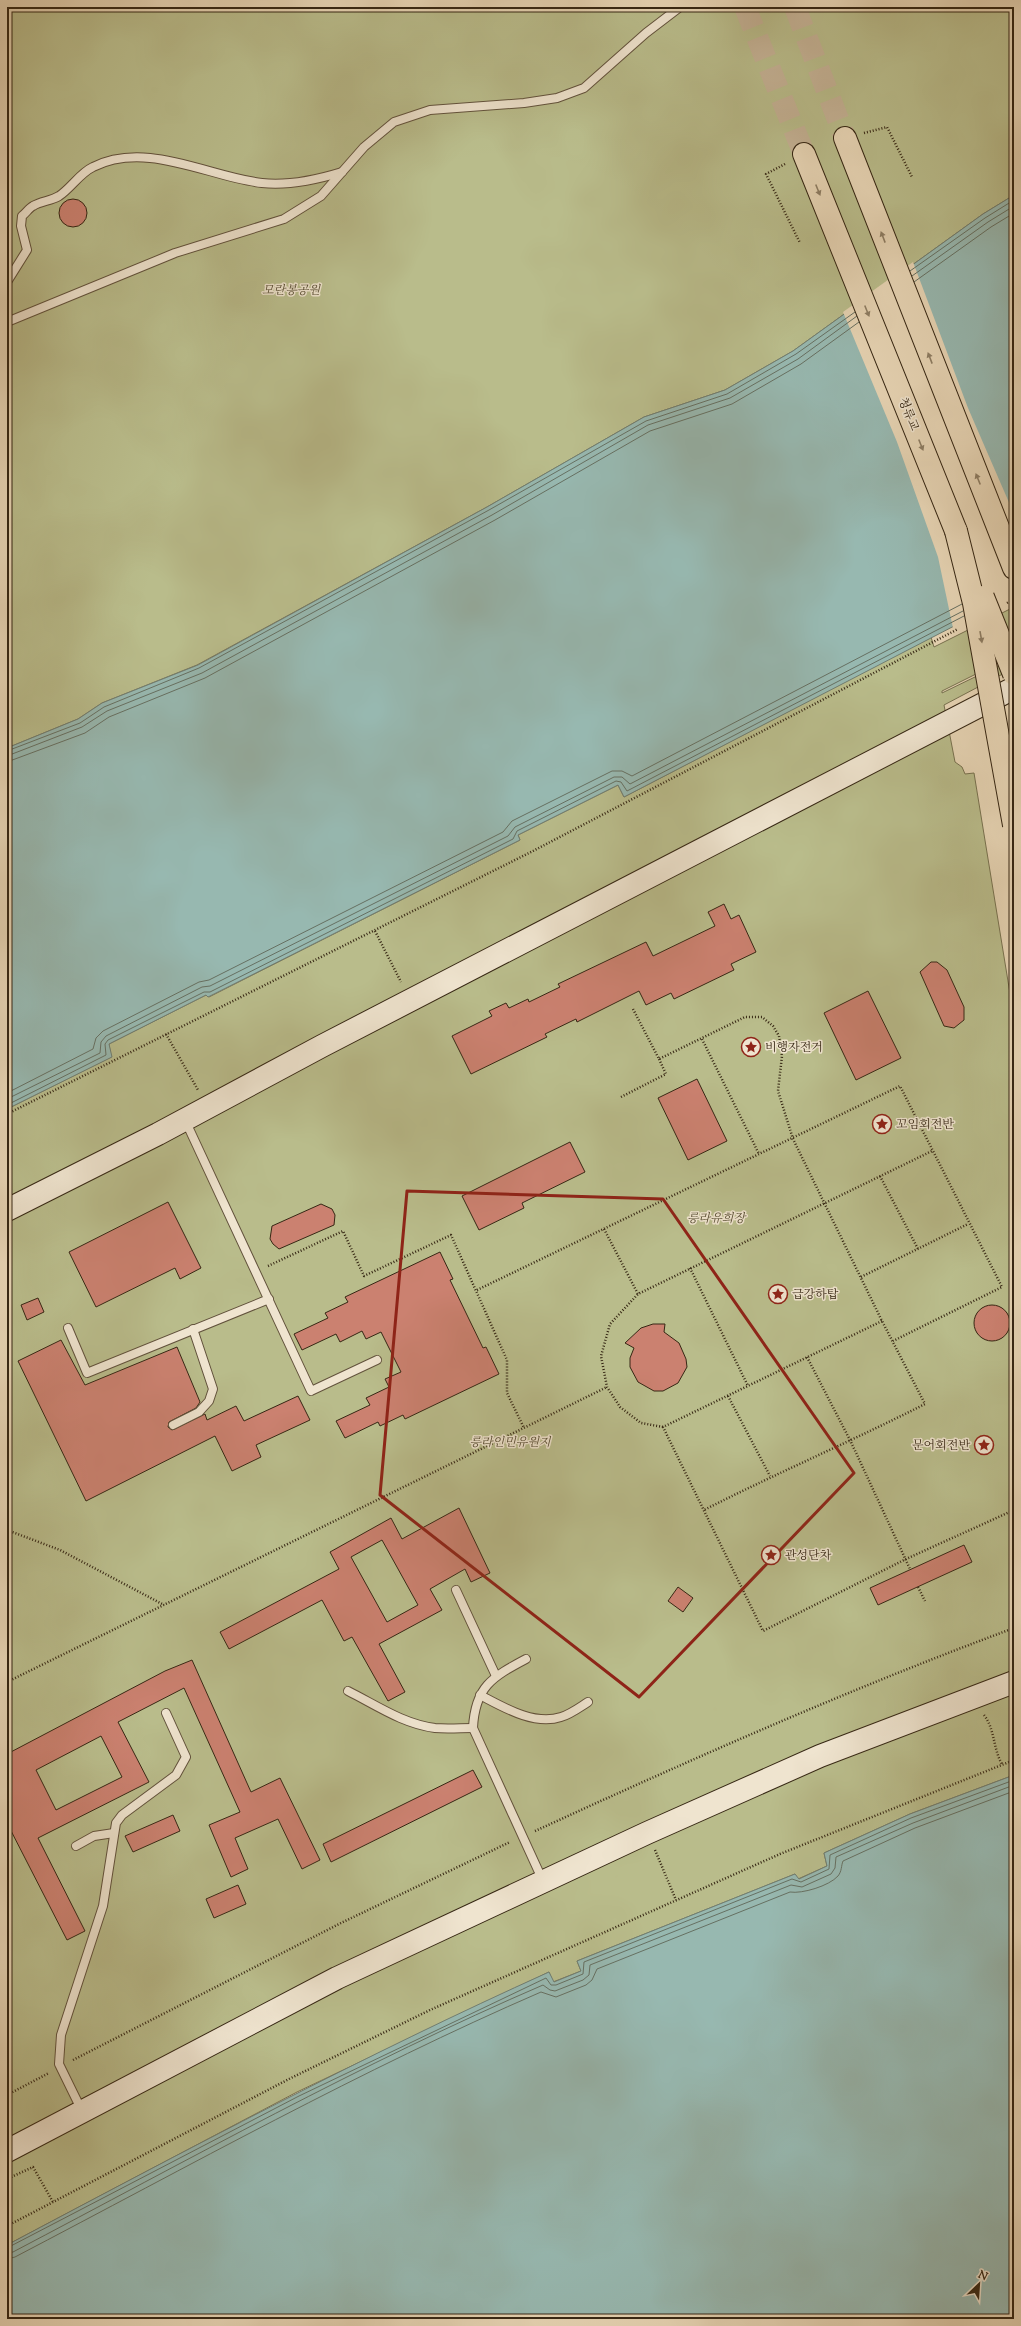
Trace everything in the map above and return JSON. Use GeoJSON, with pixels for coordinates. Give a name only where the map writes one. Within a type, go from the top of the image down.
{"type":"FeatureCollection","features":[{"type":"Feature","properties":{"kind":"main road"},"geometry":{"type":"LineString","coordinates":[[845,138],[1014,568]]}},
{"type":"Feature","properties":{"kind":"main road","name":"청류교"},"geometry":{"type":"LineString","coordinates":[[804,154],[1014,674]]}},
{"type":"Feature","properties":{"kind":"main road"},"geometry":{"type":"LineString","coordinates":[[993,515],[1014,550]]}},
{"type":"Feature","properties":{"kind":"main road"},"geometry":{"type":"LineString","coordinates":[[956,531],[974,603],[1014,825]]}},
{"type":"Feature","properties":{"kind":"street"},"geometry":{"type":"LineString","coordinates":[[7,1210],[1014,688]]}},
{"type":"Feature","properties":{"kind":"street"},"geometry":{"type":"LineString","coordinates":[[7,2151],[338,1978],[544,1882],[820,1756],[1014,1682]]}},
{"type":"Feature","properties":{"kind":"lane"},"geometry":{"type":"LineString","coordinates":[[7,322],[175,254],[284,219],[321,196],[364,147],[394,122],[430,110],[524,103],[557,98],[584,88],[646,33],[680,7]]}},
{"type":"Feature","properties":{"kind":"lane"},"geometry":{"type":"LineString","coordinates":[[7,282],[27,250],[21,226],[22,216],[34,206],[58,197],[92,167],[107,162],[121,158],[146,158],[261,183],[288,183],[317,180],[343,171]]}},
{"type":"Feature","properties":{"kind":"lane"},"geometry":{"type":"LineString","coordinates":[[185,1119],[311,1391],[377,1360]]}},
{"type":"Feature","properties":{"kind":"lane"},"geometry":{"type":"LineString","coordinates":[[68,1328],[87,1372],[269,1299]]}},
{"type":"Feature","properties":{"kind":"lane"},"geometry":{"type":"LineString","coordinates":[[173,1425],[199,1412],[209,1401],[213,1389],[194,1329]]}},
{"type":"Feature","properties":{"kind":"lane"},"geometry":{"type":"LineString","coordinates":[[456,1590],[496,1676]]}},
{"type":"Feature","properties":{"kind":"lane"},"geometry":{"type":"LineString","coordinates":[[526,1659],[496,1676],[487,1683],[480,1695],[474,1712],[473,1728],[544,1882]]}},
{"type":"Feature","properties":{"kind":"lane"},"geometry":{"type":"LineString","coordinates":[[348,1691],[378,1705],[392,1715],[409,1721],[435,1728],[473,1728]]}},
{"type":"Feature","properties":{"kind":"lane"},"geometry":{"type":"LineString","coordinates":[[480,1695],[507,1709],[533,1718],[548,1720],[562,1717],[588,1702]]}},
{"type":"Feature","properties":{"kind":"lane"},"geometry":{"type":"LineString","coordinates":[[82,2112],[60,2067],[58,2057],[61,2035],[103,1906],[116,1823],[122,1815],[176,1775],[183,1765],[186,1757],[166,1713]]}},
{"type":"Feature","properties":{"kind":"lane"},"geometry":{"type":"LineString","coordinates":[[76,1846],[94,1836],[114,1833]]}},
{"type":"Feature","properties":{"kind":"path"},"geometry":{"type":"LineString","coordinates":[[887,127],[912,177]]}},
{"type":"Feature","properties":{"kind":"path"},"geometry":{"type":"LineString","coordinates":[[766,174],[800,243]]}},
{"type":"Feature","properties":{"kind":"path"},"geometry":{"type":"LineString","coordinates":[[1001,606],[1014,599]]}},
{"type":"Feature","properties":{"kind":"path"},"geometry":{"type":"LineString","coordinates":[[7,1114],[533,852],[960,628]]}},
{"type":"Feature","properties":{"kind":"path"},"geometry":{"type":"LineString","coordinates":[[375,931],[401,983]]}},
{"type":"Feature","properties":{"kind":"path"},"geometry":{"type":"LineString","coordinates":[[621,1097],[666,1074],[633,1009]]}},
{"type":"Feature","properties":{"kind":"path"},"geometry":{"type":"LineString","coordinates":[[659,1059],[745,1017],[762,1018],[773,1026],[779,1036],[782,1056],[778,1092],[793,1139],[882,1321],[925,1404],[851,1442],[770,1476],[704,1510]]}},
{"type":"Feature","properties":{"kind":"path"},"geometry":{"type":"LineString","coordinates":[[166,1034],[196,1087]]}},
{"type":"Feature","properties":{"kind":"path"},"geometry":{"type":"LineString","coordinates":[[702,1038],[759,1154]]}},
{"type":"Feature","properties":{"kind":"path"},"geometry":{"type":"LineString","coordinates":[[477,1290],[793,1139],[900,1086],[968,1224],[1002,1287],[893,1341]]}},
{"type":"Feature","properties":{"kind":"path"},"geometry":{"type":"LineString","coordinates":[[882,1321],[663,1427],[641,1423],[620,1407],[607,1387],[601,1356],[610,1324],[638,1294],[932,1151]]}},
{"type":"Feature","properties":{"kind":"path"},"geometry":{"type":"LineString","coordinates":[[880,1176],[918,1249]]}},
{"type":"Feature","properties":{"kind":"path"},"geometry":{"type":"LineString","coordinates":[[861,1277],[968,1224]]}},
{"type":"Feature","properties":{"kind":"path"},"geometry":{"type":"LineString","coordinates":[[604,1229],[638,1294]]}},
{"type":"Feature","properties":{"kind":"path"},"geometry":{"type":"LineString","coordinates":[[264,1259],[268,1266],[344,1231],[364,1276],[451,1235],[477,1290],[507,1360],[507,1393],[524,1428]]}},
{"type":"Feature","properties":{"kind":"path"},"geometry":{"type":"LineString","coordinates":[[690,1268],[748,1386]]}},
{"type":"Feature","properties":{"kind":"path"},"geometry":{"type":"LineString","coordinates":[[807,1357],[851,1442],[910,1570]]}},
{"type":"Feature","properties":{"kind":"path"},"geometry":{"type":"LineString","coordinates":[[7,1682],[607,1387]]}},
{"type":"Feature","properties":{"kind":"path"},"geometry":{"type":"LineString","coordinates":[[728,1396],[770,1476]]}},
{"type":"Feature","properties":{"kind":"path"},"geometry":{"type":"LineString","coordinates":[[663,1427],[763,1631],[906,1559],[1014,1510]]}},
{"type":"Feature","properties":{"kind":"path"},"geometry":{"type":"LineString","coordinates":[[7,1530],[60,1550],[165,1605]]}},
{"type":"Feature","properties":{"kind":"path"},"geometry":{"type":"LineString","coordinates":[[918,1587],[925,1601]]}},
{"type":"Feature","properties":{"kind":"path"},"geometry":{"type":"LineString","coordinates":[[7,2095],[341,1923],[522,1837],[639,1783],[880,1680],[1014,1628]]}},
{"type":"Feature","properties":{"kind":"path"},"geometry":{"type":"LineString","coordinates":[[988,1721],[997,1755],[1002,1764]]}},
{"type":"Feature","properties":{"kind":"path"},"geometry":{"type":"LineString","coordinates":[[7,2226],[303,2072],[430,2010],[780,1854],[1014,1760]]}},
{"type":"Feature","properties":{"kind":"path"},"geometry":{"type":"LineString","coordinates":[[660,1861],[676,1900]]}},
{"type":"Feature","properties":{"kind":"path"},"geometry":{"type":"LineString","coordinates":[[7,2175],[9,2178],[33,2167],[53,2202]]}},
{"type":"Feature","properties":{"kind":"highlighted area"},"geometry":{"type":"Polygon","coordinates":[[[407,1191],[663,1199],[854,1473],[639,1697],[380,1495],[407,1191]]]}},
{"type":"Feature","properties":{"kind":"green space","name":"모란봉공원"},"geometry":{"type":"Polygon","coordinates":[[[7,7],[1014,7],[1014,195],[983,214],[793,351],[725,390],[644,417],[487,507],[197,665],[102,703],[78,719],[7,748],[7,7]]]}},
{"type":"Feature","properties":{"kind":"green space","name":"릉라인민유원지"},"geometry":{"type":"Polygon","coordinates":[[[1014,607],[1014,655],[942,691],[942,693],[1014,658],[1014,668],[944,705],[955,762],[962,767],[965,774],[974,773],[1014,1018],[1014,1775],[910,1814],[824,1853],[827,1866],[798,1879],[795,1874],[577,1961],[581,1971],[553,1982],[549,1972],[297,2092],[7,2245],[7,1109],[111,1057],[109,1044],[206,995],[209,997],[520,840],[518,835],[618,785],[624,797],[931,637],[934,647],[1014,607]]]}},
{"type":"Feature","properties":{"kind":"water"},"geometry":{"type":"Polygon","coordinates":[[[1014,195],[1014,595],[624,797],[618,785],[518,835],[520,840],[208,997],[206,995],[109,1044],[112,1057],[7,1109],[7,748],[78,719],[102,703],[198,665],[487,507],[644,417],[725,390],[793,351],[983,214],[1014,195]]]}},
{"type":"Feature","properties":{"kind":"water"},"geometry":{"type":"Polygon","coordinates":[[[1014,1775],[1014,2319],[7,2319],[7,2245],[276,2104],[480,2004],[549,1972],[554,1982],[581,1971],[577,1961],[795,1874],[799,1879],[827,1866],[824,1853],[910,1814],[1014,1775]]]}},
{"type":"Feature","properties":{"kind":"pier"},"geometry":{"type":"Polygon","coordinates":[[[913,262],[968,408],[1014,514],[1014,597],[953,628],[938,557],[897,442],[843,312],[913,262]]]}},
{"type":"Feature","properties":{"kind":"building"},"geometry":{"type":"Polygon","coordinates":[[[73,199],[83,203],[87,213],[83,223],[73,227],[63,223],[59,213],[63,203],[73,199]]]}},
{"type":"Feature","properties":{"kind":"building"},"geometry":{"type":"Polygon","coordinates":[[[724,904],[731,919],[739,915],[756,952],[731,964],[734,970],[674,999],[671,993],[646,1005],[639,991],[577,1022],[576,1019],[545,1034],[547,1037],[471,1074],[452,1036],[492,1016],[489,1011],[506,1003],[509,1008],[528,999],[529,1002],[560,987],[558,984],[646,942],[653,956],[715,926],[708,912],[724,904]]]}},
{"type":"Feature","properties":{"kind":"building"},"geometry":{"type":"Polygon","coordinates":[[[931,962],[937,962],[947,970],[964,1007],[964,1020],[954,1028],[944,1026],[920,972],[931,962]]]}},
{"type":"Feature","properties":{"kind":"building"},"geometry":{"type":"Polygon","coordinates":[[[868,991],[901,1058],[856,1080],[824,1013],[868,991]]]}},
{"type":"Feature","properties":{"kind":"building"},"geometry":{"type":"Polygon","coordinates":[[[697,1079],[727,1141],[688,1160],[658,1098],[697,1079]]]}},
{"type":"Feature","properties":{"kind":"building"},"geometry":{"type":"Polygon","coordinates":[[[570,1142],[585,1172],[522,1203],[524,1208],[479,1230],[462,1196],[570,1142]]]}},
{"type":"Feature","properties":{"kind":"building"},"geometry":{"type":"Polygon","coordinates":[[[168,1202],[201,1268],[180,1279],[175,1268],[96,1307],[69,1252],[168,1202]]]}},
{"type":"Feature","properties":{"kind":"building"},"geometry":{"type":"Polygon","coordinates":[[[321,1204],[332,1209],[335,1215],[334,1225],[279,1249],[273,1244],[270,1239],[272,1226],[321,1204]]]}},
{"type":"Feature","properties":{"kind":"building"},"geometry":{"type":"Polygon","coordinates":[[[440,1252],[453,1279],[450,1280],[483,1348],[486,1347],[499,1374],[405,1419],[403,1415],[380,1426],[378,1422],[345,1438],[336,1421],[370,1405],[366,1398],[389,1387],[385,1379],[401,1372],[381,1332],[366,1339],[362,1331],[340,1342],[336,1334],[302,1350],[294,1334],[328,1318],[325,1313],[348,1302],[345,1297],[440,1252]]]}},
{"type":"Feature","properties":{"kind":"building"},"geometry":{"type":"Polygon","coordinates":[[[38,1298],[44,1312],[27,1320],[21,1305],[38,1298]]]}},
{"type":"Feature","properties":{"kind":"building"},"geometry":{"type":"Polygon","coordinates":[[[996,1305],[1005,1310],[1009,1316],[1009,1330],[1005,1336],[996,1341],[988,1341],[979,1336],[975,1330],[974,1319],[979,1310],[985,1306],[996,1305]]]}},
{"type":"Feature","properties":{"kind":"building"},"geometry":{"type":"Polygon","coordinates":[[[653,1324],[665,1324],[664,1332],[679,1343],[686,1359],[687,1367],[678,1383],[663,1391],[654,1391],[638,1382],[630,1367],[630,1358],[634,1348],[625,1343],[641,1328],[653,1324]]]}},
{"type":"Feature","properties":{"kind":"building"},"geometry":{"type":"Polygon","coordinates":[[[61,1340],[85,1385],[177,1347],[200,1402],[196,1408],[169,1422],[168,1427],[172,1430],[205,1414],[207,1420],[236,1406],[244,1421],[298,1396],[310,1420],[256,1445],[261,1457],[232,1471],[215,1436],[86,1501],[18,1361],[61,1340]]]}},
{"type":"Feature","properties":{"kind":"building"},"geometry":{"type":"Polygon","coordinates":[[[459,1508],[490,1573],[471,1582],[465,1569],[430,1589],[442,1610],[379,1644],[405,1692],[388,1701],[352,1637],[344,1641],[322,1600],[229,1649],[220,1632],[339,1569],[330,1552],[391,1518],[402,1539],[459,1508]],[[382,1540],[351,1557],[387,1622],[418,1605],[382,1540]]]}},
{"type":"Feature","properties":{"kind":"building"},"geometry":{"type":"Polygon","coordinates":[[[964,1545],[972,1562],[878,1605],[870,1588],[964,1545]]]}},
{"type":"Feature","properties":{"kind":"building"},"geometry":{"type":"Polygon","coordinates":[[[678,1587],[693,1598],[683,1612],[668,1601],[678,1587]]]}},
{"type":"Feature","properties":{"kind":"building"},"geometry":{"type":"Polygon","coordinates":[[[192,1660],[251,1792],[280,1778],[320,1860],[302,1869],[278,1819],[235,1838],[248,1869],[231,1877],[209,1825],[240,1812],[184,1688],[118,1722],[149,1782],[38,1838],[85,1931],[67,1940],[7,1823],[7,1754],[165,1671],[192,1660]],[[101,1736],[36,1770],[56,1810],[122,1777],[101,1736]]]}},
{"type":"Feature","properties":{"kind":"building"},"geometry":{"type":"Polygon","coordinates":[[[473,1770],[482,1787],[331,1862],[323,1844],[473,1770]]]}},
{"type":"Feature","properties":{"kind":"building"},"geometry":{"type":"Polygon","coordinates":[[[173,1815],[180,1831],[133,1852],[125,1836],[173,1815]]]}},
{"type":"Feature","properties":{"kind":"building"},"geometry":{"type":"Polygon","coordinates":[[[238,1885],[246,1904],[214,1918],[206,1899],[238,1885]]]}},
{"type":"Feature","properties":{"kind":"tunnel"},"geometry":{"type":"LineString","coordinates":[[745,7],[804,154]]}},
{"type":"Feature","properties":{"kind":"tunnel"},"geometry":{"type":"LineString","coordinates":[[795,7],[845,138]]}},
{"type":"Feature","properties":{"kind":"place","name":"비행자전거"},"geometry":{"type":"Point","coordinates":[751,1047]}},
{"type":"Feature","properties":{"kind":"place","name":"꼬임회전반"},"geometry":{"type":"Point","coordinates":[882,1124]}},
{"type":"Feature","properties":{"kind":"place","name":"급강하탑"},"geometry":{"type":"Point","coordinates":[778,1294]}},
{"type":"Feature","properties":{"kind":"place","name":"문어회전반"},"geometry":{"type":"Point","coordinates":[984,1445]}},
{"type":"Feature","properties":{"kind":"place","name":"관성단차"},"geometry":{"type":"Point","coordinates":[771,1555]}},
{"type":"Feature","properties":{"kind":"park label","name":"릉라유희장"},"geometry":{"type":"Point","coordinates":[716,1218]}}]}
